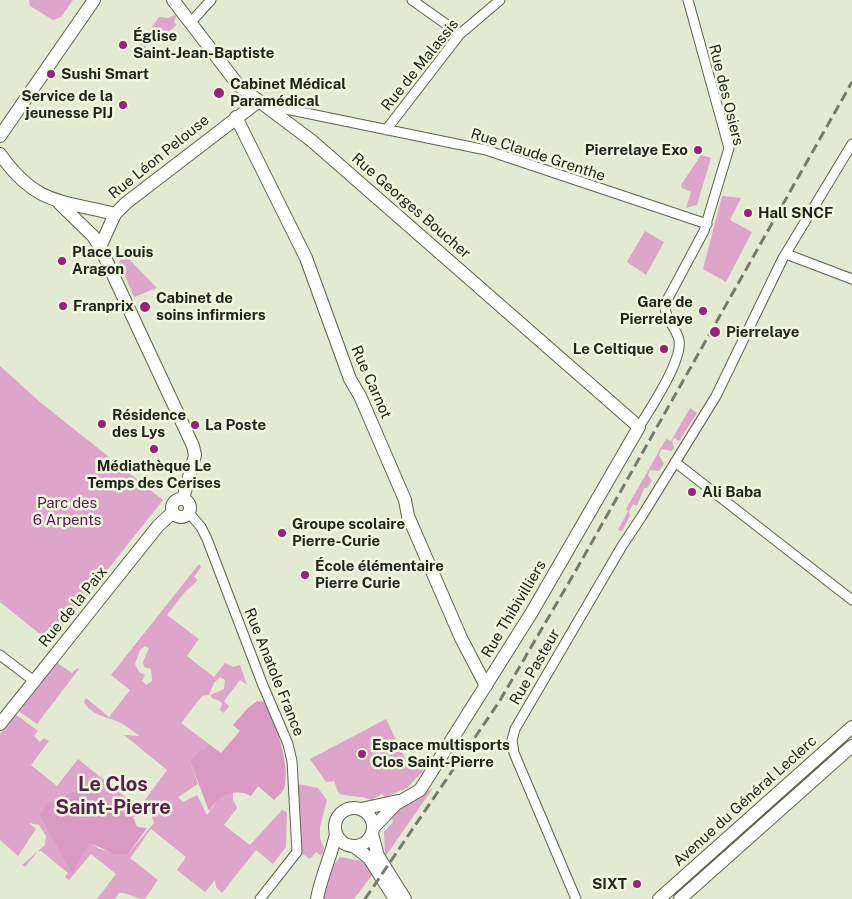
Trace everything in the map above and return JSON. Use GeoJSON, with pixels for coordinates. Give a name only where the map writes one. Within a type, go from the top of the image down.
{"type":"FeatureCollection","features":[{"type":"Feature","properties":{"kind":"street"},"geometry":{"type":"LineString","coordinates":[[0,136],[94,0]]}},
{"type":"Feature","properties":{"kind":"street","name":"Rue Georges Boucher"},"geometry":{"type":"LineString","coordinates":[[173,0],[239,86],[312,141],[639,427]]}},
{"type":"Feature","properties":{"kind":"street"},"geometry":{"type":"LineString","coordinates":[[191,22],[211,0]]}},
{"type":"Feature","properties":{"kind":"street"},"geometry":{"type":"LineString","coordinates":[[412,0],[460,34]]}},
{"type":"Feature","properties":{"kind":"street","name":"Rue de Malassis"},"geometry":{"type":"LineString","coordinates":[[386,130],[460,34],[500,0]]}},
{"type":"Feature","properties":{"kind":"street","name":"Rue des Osiers"},"geometry":{"type":"LineString","coordinates":[[639,427],[678,356],[679,339],[665,312],[665,304],[700,241],[707,224],[728,148],[688,0]]}},
{"type":"Feature","properties":{"kind":"street"},"geometry":{"type":"LineString","coordinates":[[236,117],[264,105]]}},
{"type":"Feature","properties":{"kind":"street","name":"Rue Claude Grenthe"},"geometry":{"type":"LineString","coordinates":[[264,105],[486,150],[707,224]]}},
{"type":"Feature","properties":{"kind":"street","name":"Rue Léon Pelouse"},"geometry":{"type":"LineString","coordinates":[[0,154],[15,175],[32,189],[59,202],[115,214],[126,203],[236,117]]}},
{"type":"Feature","properties":{"kind":"street","name":"Rue Carnot"},"geometry":{"type":"LineString","coordinates":[[236,117],[306,258],[350,379],[360,396],[401,491],[408,516],[462,638],[486,686]]}},
{"type":"Feature","properties":{"kind":"street"},"geometry":{"type":"LineString","coordinates":[[852,144],[786,254],[716,396],[675,462],[852,600]]}},
{"type":"Feature","properties":{"kind":"street"},"geometry":{"type":"LineString","coordinates":[[59,202],[93,236],[100,246],[193,446],[195,455],[183,499]]}},
{"type":"Feature","properties":{"kind":"street"},"geometry":{"type":"LineString","coordinates":[[100,246],[115,214]]}},
{"type":"Feature","properties":{"kind":"street"},"geometry":{"type":"LineString","coordinates":[[786,254],[852,278]]}},
{"type":"Feature","properties":{"kind":"street","name":"Rue Thibivilliers"},"geometry":{"type":"LineString","coordinates":[[372,831],[382,817],[420,790],[486,686],[639,427]]}},
{"type":"Feature","properties":{"kind":"street","name":"Rue Pasteur"},"geometry":{"type":"LineString","coordinates":[[576,899],[514,753],[512,740],[515,729],[622,546],[675,462]]}},
{"type":"Feature","properties":{"kind":"street"},"geometry":{"type":"LineString","coordinates":[[183,499],[190,504],[189,513],[182,517],[173,512],[175,501],[183,499]]}},
{"type":"Feature","properties":{"kind":"street","name":"Rue de la Paix"},"geometry":{"type":"LineString","coordinates":[[0,724],[158,526],[173,512]]}},
{"type":"Feature","properties":{"kind":"street","name":"Rue Anatole France"},"geometry":{"type":"LineString","coordinates":[[189,513],[201,527],[207,539],[255,666],[288,744],[292,761],[297,852],[260,899]]}},
{"type":"Feature","properties":{"kind":"street"},"geometry":{"type":"LineString","coordinates":[[0,655],[34,681]]}},
{"type":"Feature","properties":{"kind":"street","name":"Avenue du Général Leclerc"},"geometry":{"type":"LineString","coordinates":[[660,899],[852,727]]}},
{"type":"Feature","properties":{"kind":"street","name":"Avenue du Général Leclerc"},"geometry":{"type":"LineString","coordinates":[[680,899],[852,746]]}},
{"type":"Feature","properties":{"kind":"street","name":"Rue Thibivilliers"},"geometry":{"type":"LineString","coordinates":[[361,809],[405,799]]}},
{"type":"Feature","properties":{"kind":"street"},"geometry":{"type":"LineString","coordinates":[[317,899],[320,882],[330,859],[336,834],[335,823],[340,813],[351,808],[361,809],[370,816],[378,856],[405,899]]}},
{"type":"Feature","properties":{"kind":"street"},"geometry":{"type":"LineString","coordinates":[[330,859],[353,846],[366,842],[372,831]]}},
{"type":"Feature","properties":{"kind":"street"},"geometry":{"type":"LineString","coordinates":[[336,834],[340,841],[353,846],[369,858],[395,899]]}},
{"type":"Feature","properties":{"kind":"green space"},"geometry":{"type":"Polygon","coordinates":[[[29,0],[73,0],[61,17],[53,20],[30,6],[29,0]]]}},
{"type":"Feature","properties":{"kind":"green space"},"geometry":{"type":"Polygon","coordinates":[[[177,14],[174,22],[177,25],[150,46],[148,43],[144,50],[138,46],[159,17],[168,18],[177,14]]]}},
{"type":"Feature","properties":{"kind":"green space"},"geometry":{"type":"Polygon","coordinates":[[[701,155],[711,158],[697,205],[686,208],[691,192],[682,188],[681,185],[701,155]]]}},
{"type":"Feature","properties":{"kind":"green space"},"geometry":{"type":"Polygon","coordinates":[[[722,196],[741,198],[730,220],[752,232],[726,282],[703,269],[722,196]]]}},
{"type":"Feature","properties":{"kind":"green space"},"geometry":{"type":"Polygon","coordinates":[[[645,231],[664,242],[646,275],[627,262],[645,231]]]}},
{"type":"Feature","properties":{"kind":"green space"},"geometry":{"type":"Polygon","coordinates":[[[124,254],[157,288],[134,297],[119,262],[124,254]]]}},
{"type":"Feature","properties":{"kind":"green space","name":"Parc des 6 Arpents"},"geometry":{"type":"Polygon","coordinates":[[[0,366],[40,402],[163,500],[50,642],[0,602],[0,366]]]}},
{"type":"Feature","properties":{"kind":"green space"},"geometry":{"type":"Polygon","coordinates":[[[690,408],[697,413],[679,441],[674,438],[672,451],[662,449],[659,455],[664,464],[659,471],[650,470],[648,475],[652,481],[647,488],[644,488],[637,506],[633,504],[629,512],[630,516],[622,531],[618,530],[628,511],[626,509],[666,439],[671,441],[690,408]]]}},
{"type":"Feature","properties":{"kind":"green space"},"geometry":{"type":"Polygon","coordinates":[[[199,564],[201,567],[194,577],[198,580],[185,592],[167,615],[199,639],[187,656],[214,677],[225,663],[233,667],[240,665],[247,685],[240,680],[224,701],[229,706],[224,713],[220,710],[222,704],[220,701],[212,698],[210,695],[224,689],[225,680],[220,677],[214,683],[209,695],[202,696],[181,723],[209,744],[204,750],[201,748],[190,761],[198,784],[178,797],[183,802],[197,795],[207,815],[218,799],[233,792],[233,799],[237,808],[224,825],[250,845],[282,810],[287,812],[286,847],[273,864],[256,850],[222,893],[216,887],[215,880],[205,892],[177,870],[186,857],[151,829],[130,858],[158,880],[145,899],[119,893],[115,899],[97,899],[116,874],[91,854],[69,880],[65,877],[68,873],[41,851],[38,851],[45,845],[46,836],[39,825],[29,823],[36,829],[18,856],[0,840],[0,734],[15,714],[38,731],[34,736],[40,742],[44,738],[49,741],[31,765],[57,786],[78,759],[139,808],[167,770],[124,735],[140,736],[123,724],[91,710],[84,702],[86,698],[109,717],[130,690],[111,675],[199,564]],[[145,646],[140,650],[135,664],[139,672],[145,675],[142,681],[146,685],[152,681],[151,669],[144,667],[143,662],[149,648],[145,646]],[[91,788],[39,815],[72,872],[90,842],[99,849],[128,854],[154,823],[151,813],[133,817],[111,805],[91,788]]]}},
{"type":"Feature","properties":{"kind":"green space"},"geometry":{"type":"Polygon","coordinates":[[[56,662],[72,673],[77,668],[79,669],[37,724],[17,710],[56,662]]]}},
{"type":"Feature","properties":{"kind":"green space","name":"Espace multisports Clos Saint-Pierre"},"geometry":{"type":"Polygon","coordinates":[[[386,719],[409,766],[413,763],[424,769],[407,788],[385,797],[382,794],[371,800],[339,793],[334,781],[326,782],[310,759],[386,719]]]}},
{"type":"Feature","properties":{"kind":"green space"},"geometry":{"type":"Polygon","coordinates":[[[299,784],[318,788],[327,800],[320,827],[320,838],[324,849],[321,856],[316,852],[310,859],[297,850],[299,784]]]}},
{"type":"Feature","properties":{"kind":"green space"},"geometry":{"type":"Polygon","coordinates":[[[433,788],[385,857],[384,832],[393,822],[391,813],[433,788]]]}},
{"type":"Feature","properties":{"kind":"green space"},"geometry":{"type":"Polygon","coordinates":[[[38,851],[25,867],[22,865],[38,851]]]}},
{"type":"Feature","properties":{"kind":"green space"},"geometry":{"type":"Polygon","coordinates":[[[340,857],[362,861],[373,874],[354,899],[322,899],[330,870],[340,857]]]}},
{"type":"Feature","properties":{"kind":"shaded area"},"geometry":{"type":"Polygon","coordinates":[[[257,701],[264,702],[273,720],[281,744],[286,779],[284,788],[274,800],[258,786],[251,796],[239,792],[227,794],[217,801],[209,811],[190,761],[201,748],[204,750],[209,744],[221,753],[240,731],[233,725],[257,701]]]}},
{"type":"Feature","properties":{"kind":"shaded area"},"geometry":{"type":"Polygon","coordinates":[[[89,785],[111,805],[133,817],[137,827],[147,828],[128,854],[115,854],[90,843],[72,873],[39,815],[48,803],[89,785]]]}},
{"type":"Feature","properties":{"kind":"railway"},"geometry":{"type":"LineString","coordinates":[[365,899],[499,702],[575,572],[852,82]]}},
{"type":"Feature","properties":{"kind":"place","name":"Église Saint-Jean-Baptiste"},"geometry":{"type":"Point","coordinates":[123,45]}},
{"type":"Feature","properties":{"kind":"place","name":"Sushi Smart"},"geometry":{"type":"Point","coordinates":[51,74]}},
{"type":"Feature","properties":{"kind":"place","name":"Cabinet Médical Paramédical"},"geometry":{"type":"Point","coordinates":[219,93]}},
{"type":"Feature","properties":{"kind":"place","name":"Service de la jeunesse PIJ"},"geometry":{"type":"Point","coordinates":[123,105]}},
{"type":"Feature","properties":{"kind":"place","name":"Pierrelaye Exo"},"geometry":{"type":"Point","coordinates":[698,150]}},
{"type":"Feature","properties":{"kind":"place","name":"Hall SNCF"},"geometry":{"type":"Point","coordinates":[748,213]}},
{"type":"Feature","properties":{"kind":"place","name":"Place Louis Aragon"},"geometry":{"type":"Point","coordinates":[62,261]}},
{"type":"Feature","properties":{"kind":"place","name":"Franprix"},"geometry":{"type":"Point","coordinates":[63,306]}},
{"type":"Feature","properties":{"kind":"place","name":"Cabinet de soins infirmiers"},"geometry":{"type":"Point","coordinates":[145,307]}},
{"type":"Feature","properties":{"kind":"place","name":"Gare de Pierrelaye"},"geometry":{"type":"Point","coordinates":[703,311]}},
{"type":"Feature","properties":{"kind":"place","name":"Pierrelaye"},"geometry":{"type":"Point","coordinates":[715,332]}},
{"type":"Feature","properties":{"kind":"place","name":"Le Celtique"},"geometry":{"type":"Point","coordinates":[664,349]}},
{"type":"Feature","properties":{"kind":"place","name":"Résidence des Lys"},"geometry":{"type":"Point","coordinates":[102,424]}},
{"type":"Feature","properties":{"kind":"place","name":"La Poste"},"geometry":{"type":"Point","coordinates":[195,425]}},
{"type":"Feature","properties":{"kind":"place","name":"Médiathèque Le Temps des Cerises"},"geometry":{"type":"Point","coordinates":[154,449]}},
{"type":"Feature","properties":{"kind":"place","name":"Ali Baba"},"geometry":{"type":"Point","coordinates":[692,492]}},
{"type":"Feature","properties":{"kind":"place","name":"Groupe scolaire Pierre-Curie"},"geometry":{"type":"Point","coordinates":[282,533]}},
{"type":"Feature","properties":{"kind":"place","name":"École élémentaire Pierre Curie"},"geometry":{"type":"Point","coordinates":[305,575]}},
{"type":"Feature","properties":{"kind":"place","name":"Espace multisports Clos Saint-Pierre"},"geometry":{"type":"Point","coordinates":[362,754]}},
{"type":"Feature","properties":{"kind":"place","name":"SIXT"},"geometry":{"type":"Point","coordinates":[637,884]}},
{"type":"Feature","properties":{"kind":"district","name":"Le Clos Saint-Pierre"},"geometry":{"type":"Point","coordinates":[113,796]}}]}
